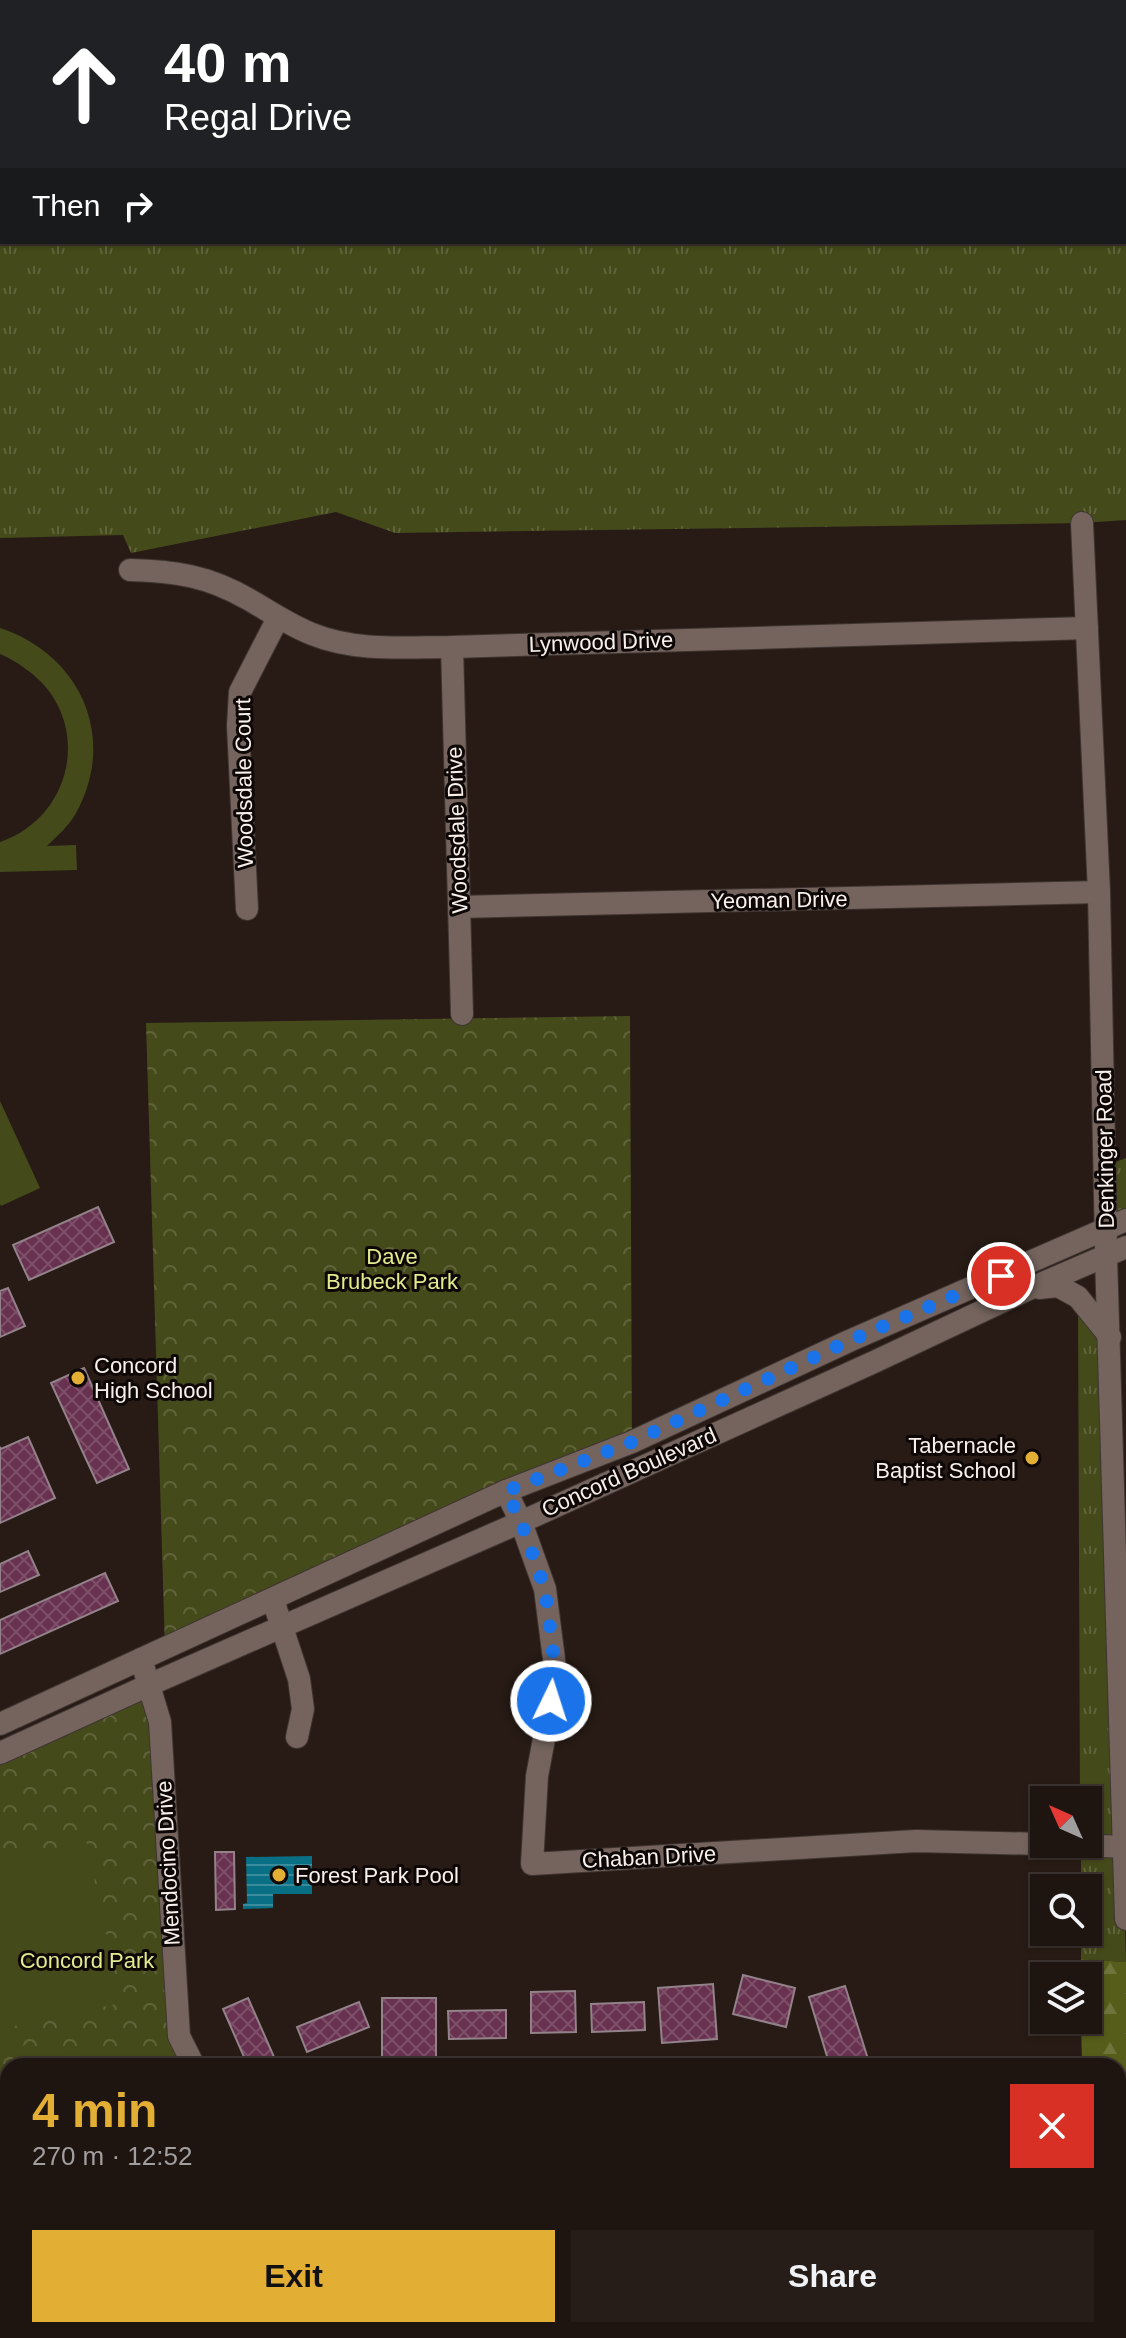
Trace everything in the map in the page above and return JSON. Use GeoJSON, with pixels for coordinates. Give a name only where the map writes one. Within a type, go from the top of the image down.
{"type":"FeatureCollection","features":[{"type":"Feature","properties":{"kind":"street","name":"Denkinger Road"},"geometry":{"type":"LineString","coordinates":[[1082,523],[1116,1225],[1110,1337],[1126,1919]]}},
{"type":"Feature","properties":{"kind":"street","name":"Lynwood Drive"},"geometry":{"type":"LineString","coordinates":[[130,570],[171,571],[208,581],[245,597],[278,618],[314,635],[358,646],[452,647],[1087,628]]}},
{"type":"Feature","properties":{"kind":"street","name":"Woodsdale Court"},"geometry":{"type":"LineString","coordinates":[[247,909],[238,726],[240,692],[278,618]]}},
{"type":"Feature","properties":{"kind":"street","name":"Woodsdale Drive"},"geometry":{"type":"LineString","coordinates":[[452,647],[462,1014]]}},
{"type":"Feature","properties":{"kind":"street","name":"Yeoman Drive"},"geometry":{"type":"LineString","coordinates":[[459,907],[1099,892]]}},
{"type":"Feature","properties":{"kind":"street","name":"Concord Boulevard"},"geometry":{"type":"LineString","coordinates":[[0,1724],[506,1491],[632,1442],[849,1341],[1116,1225]]}},
{"type":"Feature","properties":{"kind":"street","name":"Concord Boulevard"},"geometry":{"type":"LineString","coordinates":[[0,1753],[521,1522],[1116,1252]]}},
{"type":"Feature","properties":{"kind":"street"},"geometry":{"type":"LineString","coordinates":[[1029,1289],[1058,1286],[1078,1297],[1110,1337]]}},
{"type":"Feature","properties":{"kind":"street"},"geometry":{"type":"LineString","coordinates":[[506,1491],[521,1522]]}},
{"type":"Feature","properties":{"kind":"street","name":"Chaban Drive"},"geometry":{"type":"LineString","coordinates":[[521,1522],[545,1589],[556,1675],[537,1776],[532,1864],[916,1841],[1030,1844]]}},
{"type":"Feature","properties":{"kind":"street"},"geometry":{"type":"LineString","coordinates":[[273,1600],[299,1679],[303,1709],[297,1737]]}},
{"type":"Feature","properties":{"kind":"street","name":"Mendocino Drive"},"geometry":{"type":"LineString","coordinates":[[141,1659],[160,1722],[179,2036],[190,2058]]}},
{"type":"Feature","properties":{"kind":"street"},"geometry":{"type":"LineString","coordinates":[[1102,1846],[1125,1847]]}},
{"type":"Feature","properties":{"kind":"green space"},"geometry":{"type":"Polygon","coordinates":[[[0,244],[1126,244],[1126,520],[395,533],[336,512],[131,553],[123,535],[0,538],[0,244]]]}},
{"type":"Feature","properties":{"kind":"green space"},"geometry":{"type":"Polygon","coordinates":[[[0,628],[28,640],[52,657],[70,678],[84,702],[92,728],[93,756],[88,784],[73,818],[47,846],[76,845],[77,870],[0,872],[0,842],[26,829],[46,811],[59,789],[67,764],[68,738],[61,713],[48,690],[24,667],[0,654],[0,628]]]}},
{"type":"Feature","properties":{"kind":"green space","name":"Dave Brubeck Park"},"geometry":{"type":"Polygon","coordinates":[[[630,1016],[632,1442],[165,1649],[146,1023],[630,1016]]]}},
{"type":"Feature","properties":{"kind":"green space"},"geometry":{"type":"Polygon","coordinates":[[[0,1101],[40,1188],[1,1206],[0,1204],[0,1101]]]}},
{"type":"Feature","properties":{"kind":"green space"},"geometry":{"type":"Polygon","coordinates":[[[1126,1158],[1126,1220],[1106,1230],[1106,1166],[1126,1158]]]}},
{"type":"Feature","properties":{"kind":"green space"},"geometry":{"type":"Polygon","coordinates":[[[1078,1297],[1110,1337],[1126,1962],[1081,1959],[1081,1946],[1102,1946],[1102,1874],[1081,1874],[1081,1858],[1102,1858],[1102,1786],[1080,1786],[1078,1297]]]}},
{"type":"Feature","properties":{"kind":"green space","name":"Concord Park"},"geometry":{"type":"Polygon","coordinates":[[[149,1685],[179,2036],[190,2058],[0,2058],[0,1753],[149,1685]]]}},
{"type":"Feature","properties":{"kind":"green space"},"geometry":{"type":"Polygon","coordinates":[[[86,1841],[121,2003],[0,2029],[0,1860],[86,1841]]]}},
{"type":"Feature","properties":{"kind":"green space"},"geometry":{"type":"Polygon","coordinates":[[[1081,1959],[1126,1962],[1126,2058],[1082,2058],[1081,2034],[1102,2034],[1102,1962],[1081,1962],[1081,1959]]]}},
{"type":"Feature","properties":{"kind":"green space"},"geometry":{"type":"Polygon","coordinates":[[[24,2045],[105,2058],[14,2058],[24,2045]]]}},
{"type":"Feature","properties":{"kind":"water","name":"Forest Park Pool"},"geometry":{"type":"Polygon","coordinates":[[[312,1856],[312,1894],[273,1894],[273,1908],[243,1909],[243,1904],[247,1903],[246,1857],[312,1856]]]}},
{"type":"Feature","properties":{"kind":"building"},"geometry":{"type":"Polygon","coordinates":[[[98,1207],[114,1242],[29,1280],[13,1245],[98,1207]]]}},
{"type":"Feature","properties":{"kind":"building"},"geometry":{"type":"Polygon","coordinates":[[[8,1288],[25,1326],[0,1337],[0,1291],[8,1288]]]}},
{"type":"Feature","properties":{"kind":"building"},"geometry":{"type":"Polygon","coordinates":[[[84,1368],[129,1469],[97,1483],[51,1383],[84,1368]]]}},
{"type":"Feature","properties":{"kind":"building"},"geometry":{"type":"Polygon","coordinates":[[[28,1437],[55,1498],[0,1523],[0,1447],[28,1437]]]}},
{"type":"Feature","properties":{"kind":"building"},"geometry":{"type":"Polygon","coordinates":[[[28,1551],[39,1575],[0,1592],[0,1564],[28,1551]]]}},
{"type":"Feature","properties":{"kind":"building"},"geometry":{"type":"Polygon","coordinates":[[[105,1573],[118,1601],[0,1654],[0,1620],[105,1573]]]}},
{"type":"Feature","properties":{"kind":"building"},"geometry":{"type":"Polygon","coordinates":[[[215,1852],[234,1852],[235,1909],[216,1910],[215,1852]]]}},
{"type":"Feature","properties":{"kind":"building"},"geometry":{"type":"Polygon","coordinates":[[[743,1975],[795,1988],[786,2027],[733,2014],[743,1975]]]}},
{"type":"Feature","properties":{"kind":"building"},"geometry":{"type":"Polygon","coordinates":[[[713,1984],[717,2039],[662,2043],[658,1988],[713,1984]]]}},
{"type":"Feature","properties":{"kind":"building"},"geometry":{"type":"Polygon","coordinates":[[[845,1986],[868,2058],[828,2058],[809,1997],[845,1986]]]}},
{"type":"Feature","properties":{"kind":"building"},"geometry":{"type":"Polygon","coordinates":[[[575,1991],[576,2032],[531,2033],[531,1992],[575,1991]]]}},
{"type":"Feature","properties":{"kind":"building"},"geometry":{"type":"Polygon","coordinates":[[[248,1998],[274,2058],[244,2058],[223,2009],[248,1998]]]}},
{"type":"Feature","properties":{"kind":"building"},"geometry":{"type":"Polygon","coordinates":[[[382,1998],[436,1998],[436,2057],[382,2057],[382,1998]]]}},
{"type":"Feature","properties":{"kind":"building"},"geometry":{"type":"Polygon","coordinates":[[[359,2002],[369,2027],[307,2052],[297,2027],[359,2002]]]}},
{"type":"Feature","properties":{"kind":"building"},"geometry":{"type":"Polygon","coordinates":[[[644,2002],[645,2030],[592,2032],[591,2004],[644,2002]]]}},
{"type":"Feature","properties":{"kind":"building"},"geometry":{"type":"Polygon","coordinates":[[[506,2010],[506,2038],[449,2039],[448,2011],[506,2010]]]}},
{"type":"Feature","properties":{"kind":"place","name":"Concord High School"},"geometry":{"type":"Point","coordinates":[78,1378]}},
{"type":"Feature","properties":{"kind":"place","name":"Tabernacle Baptist School"},"geometry":{"type":"Point","coordinates":[1032,1458]}},
{"type":"Feature","properties":{"kind":"place","name":"Forest Park Pool"},"geometry":{"type":"Point","coordinates":[279,1875]}},
{"type":"Feature","properties":{"kind":"route"},"geometry":{"type":"LineString","coordinates":[[551,1701],[556,1675],[545,1589],[521,1522],[506,1491],[632,1442],[849,1341],[1001,1276]]}}]}
